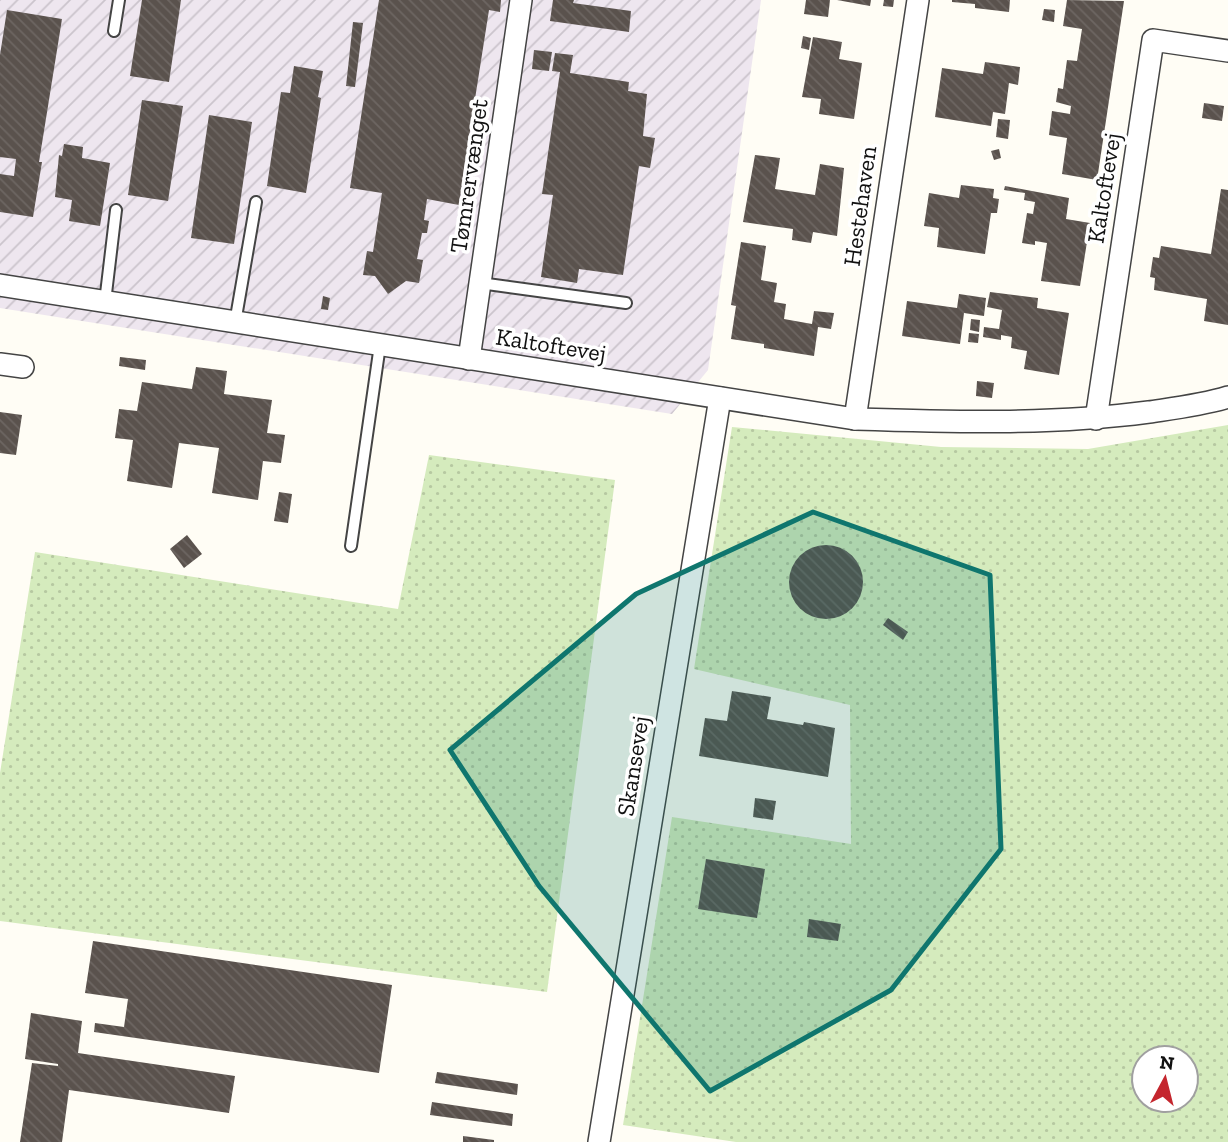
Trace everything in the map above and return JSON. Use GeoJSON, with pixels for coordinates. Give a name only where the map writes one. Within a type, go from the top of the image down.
{"type":"FeatureCollection","features":[{"type":"Feature","properties":{"kind":"street","name":"Tømrervænget"},"geometry":{"type":"LineString","coordinates":[[468,359],[521,0]]}},
{"type":"Feature","properties":{"kind":"street","name":"Hestehaven"},"geometry":{"type":"LineString","coordinates":[[855,419],[918,0]]}},
{"type":"Feature","properties":{"kind":"street","name":"Kaltoftevej"},"geometry":{"type":"LineString","coordinates":[[1096,419],[1153,40],[1228,51]]}},
{"type":"Feature","properties":{"kind":"street","name":"Kaltoftevej"},"geometry":{"type":"LineString","coordinates":[[0,285],[855,419],[985,423],[1096,419],[1204,404],[1228,397]]}},
{"type":"Feature","properties":{"kind":"street"},"geometry":{"type":"LineString","coordinates":[[0,364],[23,367]]}},
{"type":"Feature","properties":{"kind":"street","name":"Skansevej"},"geometry":{"type":"LineString","coordinates":[[599,1142],[720,398]]}},
{"type":"Feature","properties":{"kind":"lane"},"geometry":{"type":"LineString","coordinates":[[114,31],[119,0]]}},
{"type":"Feature","properties":{"kind":"lane"},"geometry":{"type":"LineString","coordinates":[[235,323],[256,202]]}},
{"type":"Feature","properties":{"kind":"lane"},"geometry":{"type":"LineString","coordinates":[[105,302],[116,210]]}},
{"type":"Feature","properties":{"kind":"lane"},"geometry":{"type":"LineString","coordinates":[[480,283],[626,303]]}},
{"type":"Feature","properties":{"kind":"lane"},"geometry":{"type":"LineString","coordinates":[[351,547],[380,345]]}},
{"type":"Feature","properties":{"kind":"highlighted area"},"geometry":{"type":"Polygon","coordinates":[[[813,512],[990,575],[1001,849],[891,990],[710,1091],[539,886],[450,750],[636,594],[813,512]]]}},
{"type":"Feature","properties":{"kind":"shaded area"},"geometry":{"type":"Polygon","coordinates":[[[0,0],[761,0],[708,370],[672,414],[0,308],[0,0]]]}},
{"type":"Feature","properties":{"kind":"green space"},"geometry":{"type":"Polygon","coordinates":[[[1228,425],[1228,1142],[736,1142],[623,1125],[672,817],[851,844],[850,705],[694,669],[732,427],[941,447],[1088,449],[1228,425]]]}},
{"type":"Feature","properties":{"kind":"green space"},"geometry":{"type":"Polygon","coordinates":[[[429,455],[615,480],[547,992],[0,921],[0,773],[35,552],[398,609],[429,455]]]}},
{"type":"Feature","properties":{"kind":"building"},"geometry":{"type":"Polygon","coordinates":[[[142,0],[181,0],[169,82],[130,76],[142,0]]]}},
{"type":"Feature","properties":{"kind":"building"},"geometry":{"type":"Polygon","coordinates":[[[379,0],[501,0],[500,12],[489,10],[469,137],[476,138],[473,158],[466,157],[459,205],[427,199],[424,220],[429,221],[427,233],[422,233],[417,259],[423,260],[419,283],[406,281],[388,294],[375,276],[363,275],[367,251],[373,252],[382,193],[350,188],[379,0]]]}},
{"type":"Feature","properties":{"kind":"building"},"geometry":{"type":"Polygon","coordinates":[[[553,0],[574,0],[573,3],[631,11],[629,32],[550,21],[553,0]]]}},
{"type":"Feature","properties":{"kind":"building"},"geometry":{"type":"Polygon","coordinates":[[[806,0],[830,0],[828,17],[804,14],[806,0]]]}},
{"type":"Feature","properties":{"kind":"building"},"geometry":{"type":"Polygon","coordinates":[[[837,0],[871,0],[870,6],[837,0]]]}},
{"type":"Feature","properties":{"kind":"building"},"geometry":{"type":"Polygon","coordinates":[[[884,0],[894,0],[893,7],[883,6],[884,0]]]}},
{"type":"Feature","properties":{"kind":"building"},"geometry":{"type":"Polygon","coordinates":[[[952,0],[1010,0],[1009,12],[975,8],[975,4],[952,0]]]}},
{"type":"Feature","properties":{"kind":"building"},"geometry":{"type":"Polygon","coordinates":[[[1067,0],[1124,1],[1097,180],[1062,174],[1067,138],[1049,135],[1052,111],[1070,114],[1071,106],[1056,102],[1058,88],[1063,89],[1067,60],[1077,61],[1082,29],[1063,26],[1067,0]]]}},
{"type":"Feature","properties":{"kind":"building"},"geometry":{"type":"Polygon","coordinates":[[[1044,9],[1055,10],[1054,22],[1042,20],[1044,9]]]}},
{"type":"Feature","properties":{"kind":"building"},"geometry":{"type":"Polygon","coordinates":[[[7,10],[62,19],[33,217],[0,212],[0,174],[14,176],[16,159],[0,157],[0,55],[7,10]]]}},
{"type":"Feature","properties":{"kind":"building"},"geometry":{"type":"Polygon","coordinates":[[[353,22],[363,23],[355,87],[346,86],[353,22]]]}},
{"type":"Feature","properties":{"kind":"building"},"geometry":{"type":"Polygon","coordinates":[[[803,36],[811,38],[809,50],[801,48],[803,36]]]}},
{"type":"Feature","properties":{"kind":"building"},"geometry":{"type":"Polygon","coordinates":[[[813,37],[842,42],[839,59],[862,63],[854,119],[819,114],[821,99],[802,97],[813,37]]]}},
{"type":"Feature","properties":{"kind":"building"},"geometry":{"type":"Polygon","coordinates":[[[534,50],[552,52],[549,71],[532,69],[534,50]]]}},
{"type":"Feature","properties":{"kind":"building"},"geometry":{"type":"Polygon","coordinates":[[[555,53],[573,55],[570,73],[629,82],[628,91],[647,94],[643,136],[655,138],[650,168],[639,166],[623,275],[579,269],[577,283],[541,277],[553,195],[542,194],[560,72],[552,71],[555,53]]]}},
{"type":"Feature","properties":{"kind":"building"},"geometry":{"type":"Polygon","coordinates":[[[985,62],[1020,67],[1018,85],[1009,83],[1005,114],[993,112],[991,126],[935,117],[942,68],[983,74],[985,62]]]}},
{"type":"Feature","properties":{"kind":"building"},"geometry":{"type":"Polygon","coordinates":[[[294,66],[323,71],[306,193],[267,186],[281,92],[290,93],[294,66]]]}},
{"type":"Feature","properties":{"kind":"building"},"geometry":{"type":"Polygon","coordinates":[[[142,100],[183,106],[168,201],[128,195],[142,100]]]}},
{"type":"Feature","properties":{"kind":"building"},"geometry":{"type":"Polygon","coordinates":[[[1204,103],[1224,106],[1222,121],[1202,118],[1204,103]]]}},
{"type":"Feature","properties":{"kind":"building"},"geometry":{"type":"Polygon","coordinates":[[[209,115],[252,122],[234,244],[191,238],[209,115]]]}},
{"type":"Feature","properties":{"kind":"building"},"geometry":{"type":"Polygon","coordinates":[[[998,119],[1010,120],[1008,139],[996,137],[998,119]]]}},
{"type":"Feature","properties":{"kind":"building"},"geometry":{"type":"Polygon","coordinates":[[[64,144],[83,147],[82,158],[110,163],[100,226],[69,221],[72,200],[55,197],[59,155],[62,156],[64,144]]]}},
{"type":"Feature","properties":{"kind":"building"},"geometry":{"type":"Polygon","coordinates":[[[999,149],[1001,158],[994,160],[991,151],[999,149]]]}},
{"type":"Feature","properties":{"kind":"building"},"geometry":{"type":"Polygon","coordinates":[[[755,155],[780,158],[775,189],[815,195],[820,164],[844,168],[837,236],[813,232],[811,243],[792,240],[793,229],[743,222],[755,155]]]}},
{"type":"Feature","properties":{"kind":"building"},"geometry":{"type":"Polygon","coordinates":[[[961,185],[994,189],[993,198],[999,199],[997,213],[991,213],[985,254],[937,247],[939,228],[924,226],[929,193],[959,198],[961,185]]]}},
{"type":"Feature","properties":{"kind":"building"},"geometry":{"type":"Polygon","coordinates":[[[1005,186],[1069,198],[1066,219],[1090,223],[1080,286],[1041,281],[1047,243],[1022,243],[1027,213],[1033,214],[1035,202],[1024,200],[1025,193],[1004,190],[1005,186]]]}},
{"type":"Feature","properties":{"kind":"building"},"geometry":{"type":"Polygon","coordinates":[[[1221,189],[1228,190],[1228,325],[1204,321],[1207,299],[1154,290],[1155,278],[1150,277],[1153,257],[1159,258],[1161,246],[1211,254],[1221,189]]]}},
{"type":"Feature","properties":{"kind":"building"},"geometry":{"type":"Polygon","coordinates":[[[741,242],[766,246],[761,280],[777,283],[774,302],[786,304],[784,319],[812,324],[814,311],[834,313],[831,329],[818,327],[814,356],[764,348],[764,344],[731,339],[736,306],[731,305],[741,242]]]}},
{"type":"Feature","properties":{"kind":"building"},"geometry":{"type":"Polygon","coordinates":[[[990,292],[1038,298],[1037,308],[1069,313],[1059,375],[1024,369],[1027,351],[1011,348],[1012,337],[1001,335],[1001,340],[983,337],[984,327],[999,329],[1002,310],[987,307],[990,292]]]}},
{"type":"Feature","properties":{"kind":"building"},"geometry":{"type":"Polygon","coordinates":[[[959,294],[986,298],[984,316],[964,313],[960,344],[902,336],[907,301],[957,308],[959,294]]]}},
{"type":"Feature","properties":{"kind":"building"},"geometry":{"type":"Polygon","coordinates":[[[323,296],[330,298],[328,310],[321,309],[323,296]]]}},
{"type":"Feature","properties":{"kind":"building"},"geometry":{"type":"Polygon","coordinates":[[[971,319],[980,320],[979,332],[970,330],[971,319]]]}},
{"type":"Feature","properties":{"kind":"building"},"geometry":{"type":"Polygon","coordinates":[[[969,333],[979,334],[978,343],[968,342],[969,333]]]}},
{"type":"Feature","properties":{"kind":"building"},"geometry":{"type":"Polygon","coordinates":[[[120,357],[146,360],[145,370],[119,366],[120,357]]]}},
{"type":"Feature","properties":{"kind":"building"},"geometry":{"type":"Polygon","coordinates":[[[196,367],[227,371],[224,394],[272,400],[267,433],[285,435],[281,463],[263,461],[258,500],[212,493],[219,448],[179,443],[172,488],[127,481],[133,440],[115,438],[119,409],[137,411],[142,382],[192,389],[196,367]]]}},
{"type":"Feature","properties":{"kind":"building"},"geometry":{"type":"Polygon","coordinates":[[[977,381],[994,383],[992,398],[976,396],[977,381]]]}},
{"type":"Feature","properties":{"kind":"building"},"geometry":{"type":"Polygon","coordinates":[[[0,412],[22,415],[16,455],[0,453],[0,412]]]}},
{"type":"Feature","properties":{"kind":"building"},"geometry":{"type":"Polygon","coordinates":[[[279,492],[292,494],[288,523],[274,521],[279,492]]]}},
{"type":"Feature","properties":{"kind":"building"},"geometry":{"type":"Polygon","coordinates":[[[187,535],[202,554],[184,568],[170,549],[187,535]]]}},
{"type":"Feature","properties":{"kind":"building"},"geometry":{"type":"Polygon","coordinates":[[[826,545],[840,548],[852,556],[860,568],[863,582],[860,596],[852,608],[840,616],[826,619],[812,616],[800,608],[792,596],[789,582],[792,568],[800,556],[812,548],[826,545]]]}},
{"type":"Feature","properties":{"kind":"building"},"geometry":{"type":"Polygon","coordinates":[[[888,618],[908,632],[903,640],[883,625],[888,618]]]}},
{"type":"Feature","properties":{"kind":"building"},"geometry":{"type":"Polygon","coordinates":[[[732,691],[771,697],[767,719],[835,728],[828,777],[699,756],[705,718],[727,721],[732,691]]]}},
{"type":"Feature","properties":{"kind":"building"},"geometry":{"type":"Polygon","coordinates":[[[755,798],[776,801],[773,820],[753,817],[755,798]]]}},
{"type":"Feature","properties":{"kind":"building"},"geometry":{"type":"Polygon","coordinates":[[[706,859],[765,869],[757,918],[698,909],[706,859]]]}},
{"type":"Feature","properties":{"kind":"building"},"geometry":{"type":"Polygon","coordinates":[[[809,919],[841,924],[838,941],[807,937],[809,919]]]}},
{"type":"Feature","properties":{"kind":"building"},"geometry":{"type":"Polygon","coordinates":[[[93,941],[392,985],[379,1073],[94,1032],[95,1023],[124,1027],[128,999],[85,993],[93,941]]]}},
{"type":"Feature","properties":{"kind":"building"},"geometry":{"type":"Polygon","coordinates":[[[31,1013],[82,1021],[78,1053],[235,1076],[229,1113],[69,1090],[62,1142],[20,1142],[32,1063],[58,1066],[25,1059],[31,1013]]]}},
{"type":"Feature","properties":{"kind":"building"},"geometry":{"type":"Polygon","coordinates":[[[437,1072],[518,1084],[517,1095],[435,1083],[437,1072]]]}},
{"type":"Feature","properties":{"kind":"building"},"geometry":{"type":"Polygon","coordinates":[[[432,1102],[513,1114],[512,1126],[430,1115],[432,1102]]]}},
{"type":"Feature","properties":{"kind":"building"},"geometry":{"type":"Polygon","coordinates":[[[463,1136],[494,1140],[494,1142],[463,1142],[463,1136]]]}}]}
